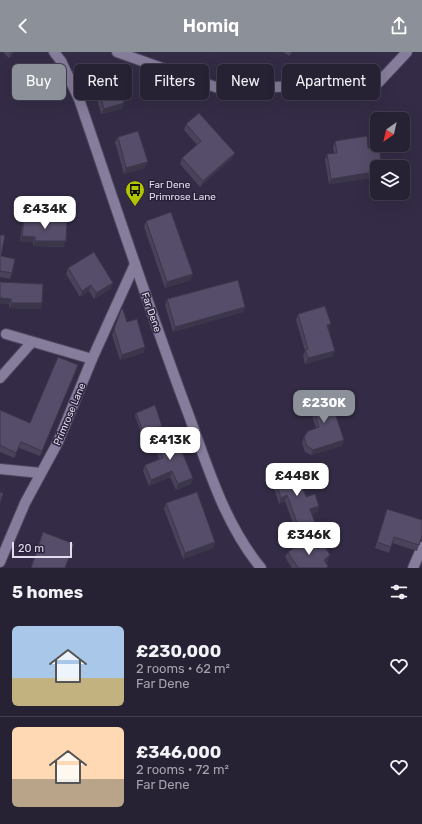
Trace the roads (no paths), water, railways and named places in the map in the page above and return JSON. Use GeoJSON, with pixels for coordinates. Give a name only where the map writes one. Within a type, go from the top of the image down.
{"type":"FeatureCollection","features":[{"type":"Feature","properties":{"kind":"street","name":"Far Dene"},"geometry":{"type":"LineString","coordinates":[[54,52],[61,62],[79,100],[135,264],[225,511],[239,538],[261,568]]}},
{"type":"Feature","properties":{"kind":"street"},"geometry":{"type":"LineString","coordinates":[[118,52],[221,89],[378,83],[407,52]]}},
{"type":"Feature","properties":{"kind":"street","name":"Primrose Lane"},"geometry":{"type":"LineString","coordinates":[[0,562],[25,503],[58,442],[92,359],[135,264]]}},
{"type":"Feature","properties":{"kind":"street"},"geometry":{"type":"LineString","coordinates":[[6,334],[92,359]]}},
{"type":"Feature","properties":{"kind":"street"},"geometry":{"type":"LineString","coordinates":[[0,378],[32,342]]}},
{"type":"Feature","properties":{"kind":"street"},"geometry":{"type":"LineString","coordinates":[[0,469],[41,473]]}},
{"type":"Feature","properties":{"kind":"street"},"geometry":{"type":"LineString","coordinates":[[413,568],[422,547]]}},
{"type":"Feature","properties":{"kind":"place","name":"Far Dene Primrose Lane"},"geometry":{"type":"Point","coordinates":[135,207]}}]}
